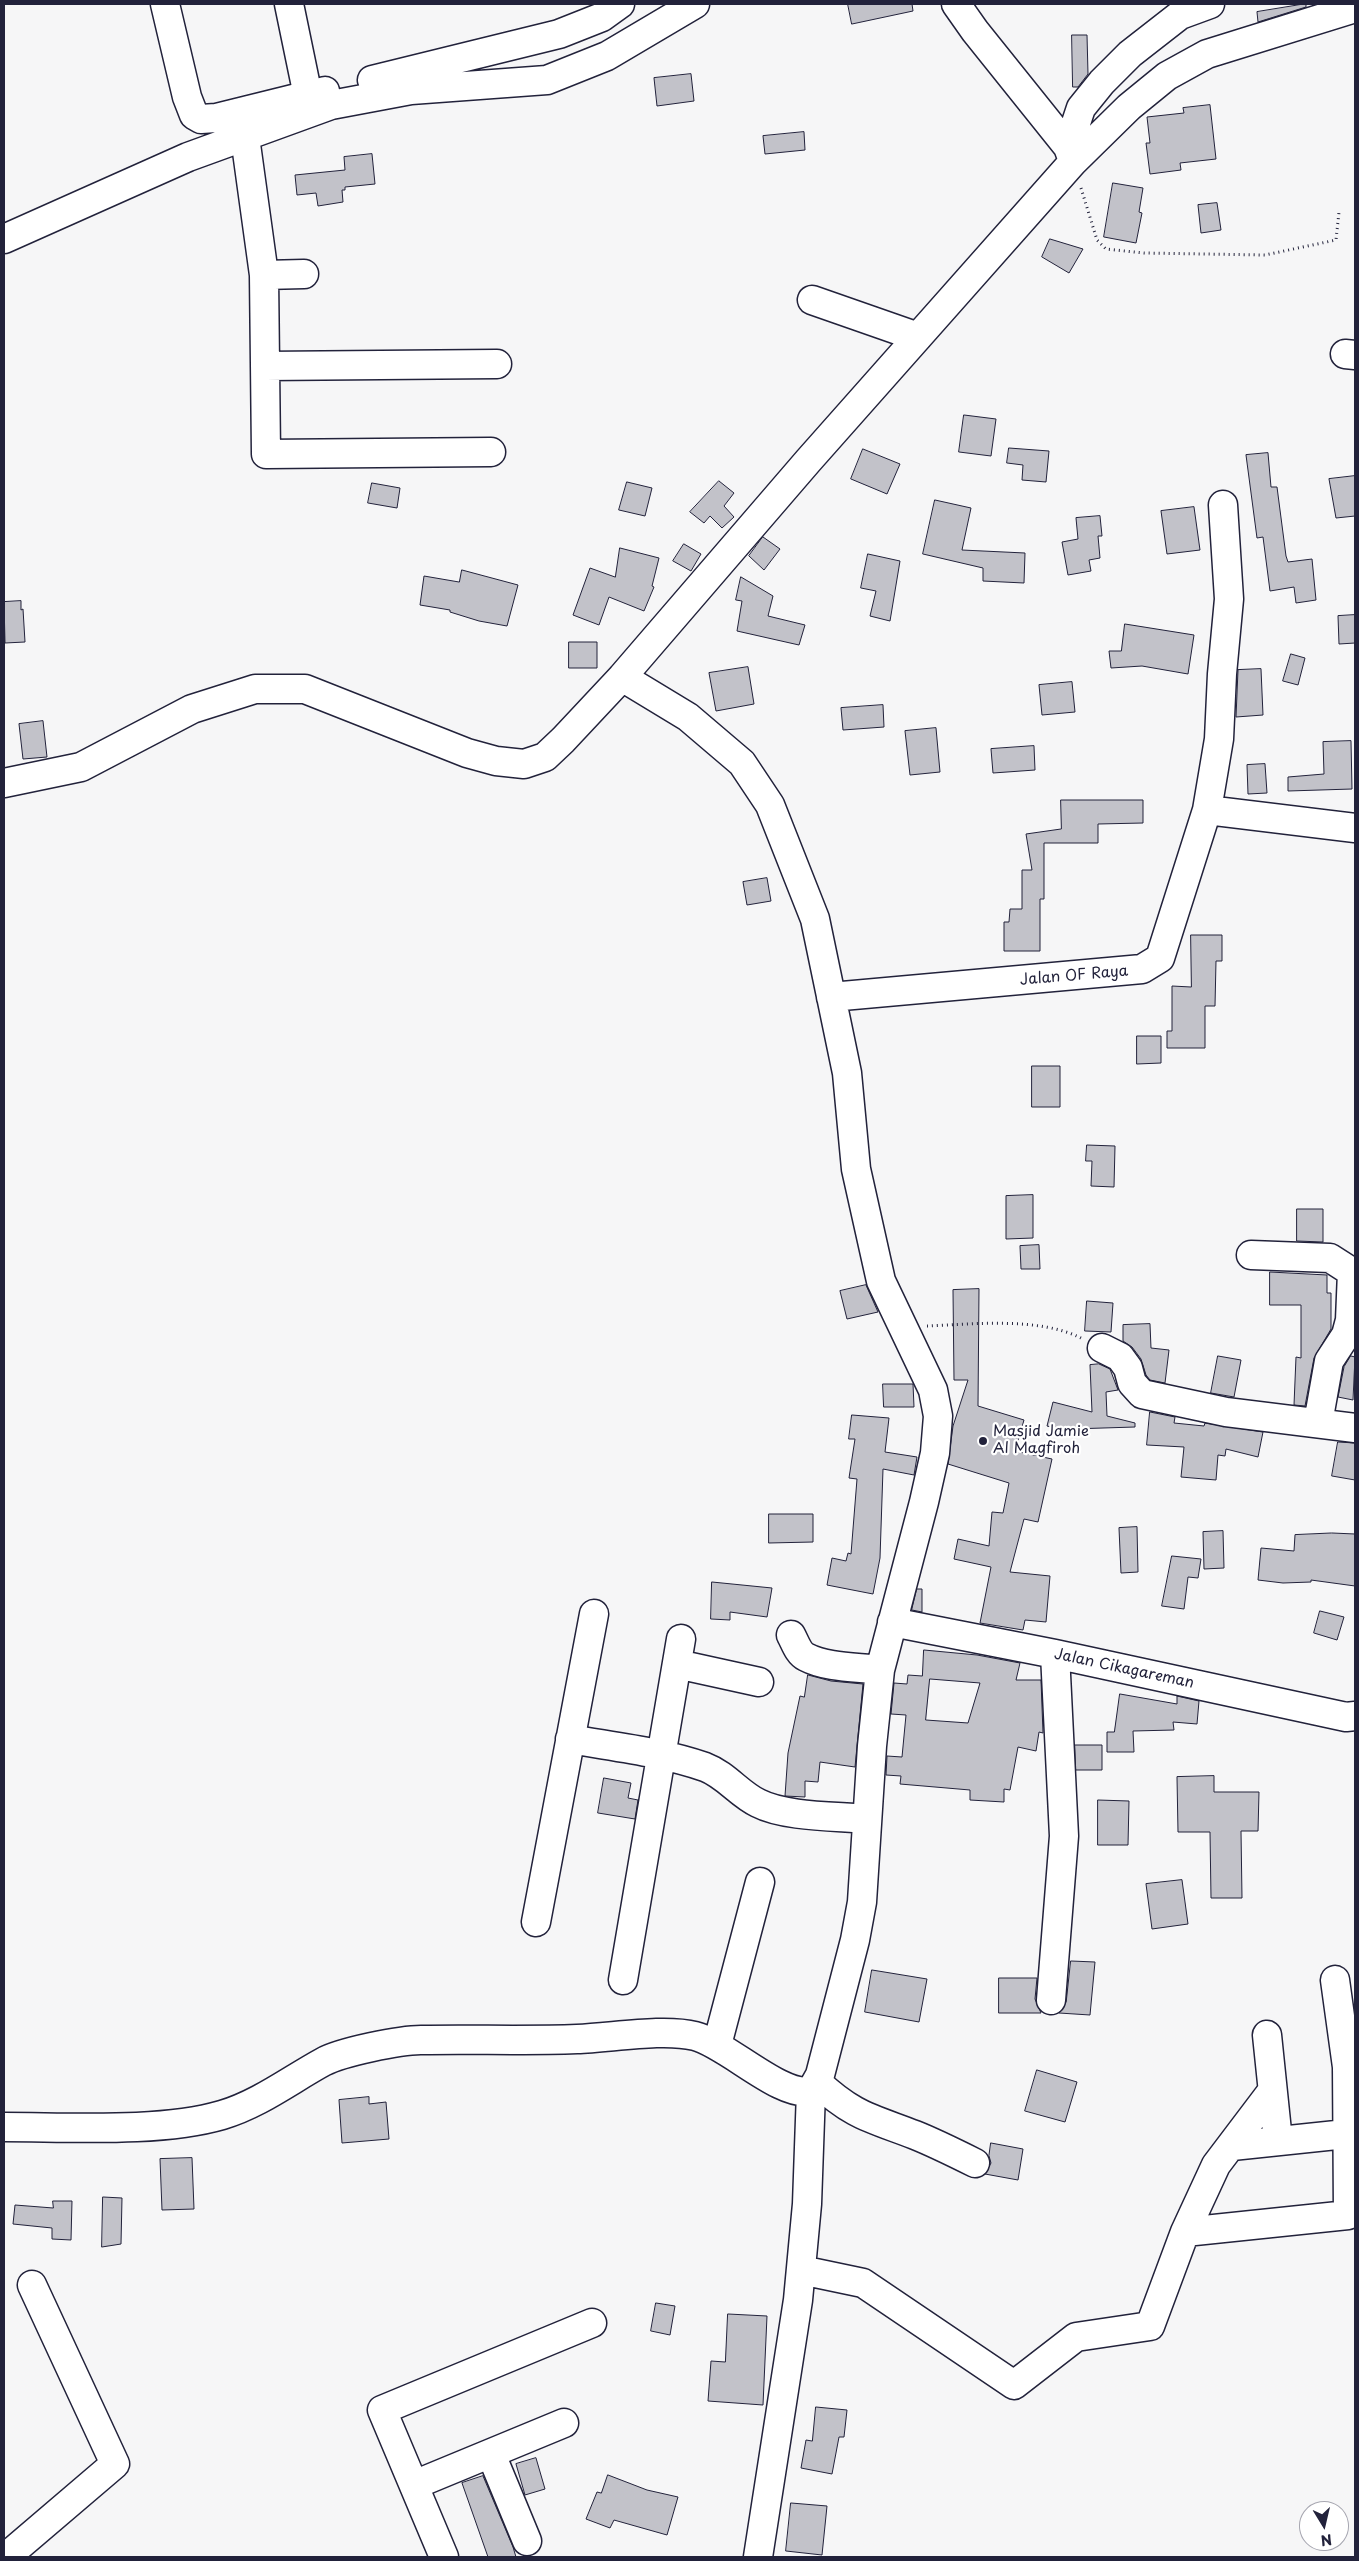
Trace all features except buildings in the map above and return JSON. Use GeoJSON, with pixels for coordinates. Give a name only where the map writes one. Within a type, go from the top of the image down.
{"type":"FeatureCollection","features":[{"type":"Feature","properties":{"kind":"street"},"geometry":{"type":"LineString","coordinates":[[165,4],[187,97],[194,115],[201,119],[216,118],[558,34],[602,17],[620,4]]}},
{"type":"Feature","properties":{"kind":"street"},"geometry":{"type":"LineString","coordinates":[[289,4],[308,96]]}},
{"type":"Feature","properties":{"kind":"street"},"geometry":{"type":"LineString","coordinates":[[4,239],[188,157],[332,105],[402,92],[547,80],[608,56],[694,4]]}},
{"type":"Feature","properties":{"kind":"street"},"geometry":{"type":"LineString","coordinates":[[956,4],[1071,155]]}},
{"type":"Feature","properties":{"kind":"street"},"geometry":{"type":"LineString","coordinates":[[1071,155],[1082,108],[1102,82],[1130,54],[1180,15],[1210,4]]}},
{"type":"Feature","properties":{"kind":"street"},"geometry":{"type":"LineString","coordinates":[[4,783],[81,767],[192,709],[255,689],[305,689],[467,753],[496,761],[524,764],[545,757],[564,740],[622,677],[918,337],[1071,155],[1167,76],[1207,54],[1328,14],[1355,8]]}},
{"type":"Feature","properties":{"kind":"street"},"geometry":{"type":"LineString","coordinates":[[245,137],[264,275],[266,454],[491,452]]}},
{"type":"Feature","properties":{"kind":"street"},"geometry":{"type":"LineString","coordinates":[[264,275],[304,274]]}},
{"type":"Feature","properties":{"kind":"street"},"geometry":{"type":"LineString","coordinates":[[812,300],[918,337]]}},
{"type":"Feature","properties":{"kind":"street"},"geometry":{"type":"LineString","coordinates":[[265,366],[498,364]]}},
{"type":"Feature","properties":{"kind":"street","name":"Jalan OF Raya"},"geometry":{"type":"LineString","coordinates":[[831,998],[1142,969],[1160,958],[1207,810],[1219,739],[1222,674],[1229,599],[1223,504]]}},
{"type":"Feature","properties":{"kind":"street"},"geometry":{"type":"LineString","coordinates":[[622,677],[688,717],[742,763],[770,805],[815,919],[847,1073],[856,1169],[881,1281],[934,1390],[938,1416],[935,1453],[880,1670],[862,1902],[855,1940],[814,2086],[801,2270],[758,2557]]}},
{"type":"Feature","properties":{"kind":"street"},"geometry":{"type":"LineString","coordinates":[[1207,810],[1355,828]]}},
{"type":"Feature","properties":{"kind":"street"},"geometry":{"type":"LineString","coordinates":[[1251,1255],[1330,1258],[1354,1273],[1350,1320],[1346,1335],[1329,1360],[1318,1423]]}},
{"type":"Feature","properties":{"kind":"street"},"geometry":{"type":"LineString","coordinates":[[1102,1348],[1120,1357],[1128,1368],[1132,1383],[1142,1394],[1226,1412],[1355,1428]]}},
{"type":"Feature","properties":{"kind":"street"},"geometry":{"type":"LineString","coordinates":[[536,1922],[594,1614]]}},
{"type":"Feature","properties":{"kind":"street","name":"Jalan Cikagareman"},"geometry":{"type":"LineString","coordinates":[[892,1622],[1055,1654],[1346,1717],[1355,1716]]}},
{"type":"Feature","properties":{"kind":"street"},"geometry":{"type":"LineString","coordinates":[[791,1635],[797,1648],[805,1657],[830,1664],[880,1670]]}},
{"type":"Feature","properties":{"kind":"street"},"geometry":{"type":"LineString","coordinates":[[623,1980],[679,1652],[759,1682]]}},
{"type":"Feature","properties":{"kind":"street"},"geometry":{"type":"LineString","coordinates":[[1051,2000],[1058,1936],[1064,1836],[1055,1654]]}},
{"type":"Feature","properties":{"kind":"street"},"geometry":{"type":"LineString","coordinates":[[570,1739],[661,1755],[699,1765],[723,1775],[756,1803],[774,1810],[867,1819]]}},
{"type":"Feature","properties":{"kind":"street"},"geometry":{"type":"LineString","coordinates":[[717,2045],[760,1882]]}},
{"type":"Feature","properties":{"kind":"street"},"geometry":{"type":"LineString","coordinates":[[1185,2232],[1348,2215],[1347,2067],[1335,1980]]}},
{"type":"Feature","properties":{"kind":"street"},"geometry":{"type":"LineString","coordinates":[[4,2127],[140,2126],[204,2120],[244,2108],[336,2056],[418,2040],[576,2039],[670,2034],[694,2036],[717,2045],[752,2068],[796,2091],[814,2086],[869,2120],[915,2135],[975,2163]]}},
{"type":"Feature","properties":{"kind":"street"},"geometry":{"type":"LineString","coordinates":[[1266,2035],[1278,2141]]}},
{"type":"Feature","properties":{"kind":"street"},"geometry":{"type":"LineString","coordinates":[[801,2270],[863,2283],[1014,2385],[1076,2337],[1150,2326],[1185,2232],[1216,2165],[1272,2091]]}},
{"type":"Feature","properties":{"kind":"street"},"geometry":{"type":"LineString","coordinates":[[1232,2146],[1346,2134]]}},
{"type":"Feature","properties":{"kind":"street"},"geometry":{"type":"LineString","coordinates":[[6,2557],[115,2464],[32,2285]]}},
{"type":"Feature","properties":{"kind":"street"},"geometry":{"type":"LineString","coordinates":[[444,2557],[382,2410],[592,2324]]}},
{"type":"Feature","properties":{"kind":"street"},"geometry":{"type":"LineString","coordinates":[[414,2486],[564,2423]]}},
{"type":"Feature","properties":{"kind":"street"},"geometry":{"type":"LineString","coordinates":[[490,2454],[527,2541]]}},
{"type":"Feature","properties":{"kind":"path"},"geometry":{"type":"LineString","coordinates":[[1071,155],[1097,240],[1106,249],[1144,253],[1265,255],[1336,240],[1338,212]]}},
{"type":"Feature","properties":{"kind":"path"},"geometry":{"type":"LineString","coordinates":[[904,1328],[1034,1325],[1070,1332],[1102,1348]]}},
{"type":"Feature","properties":{"kind":"place","name":"Masjid Jamie Al Magfiroh"},"geometry":{"type":"Point","coordinates":[983,1441]}}]}
